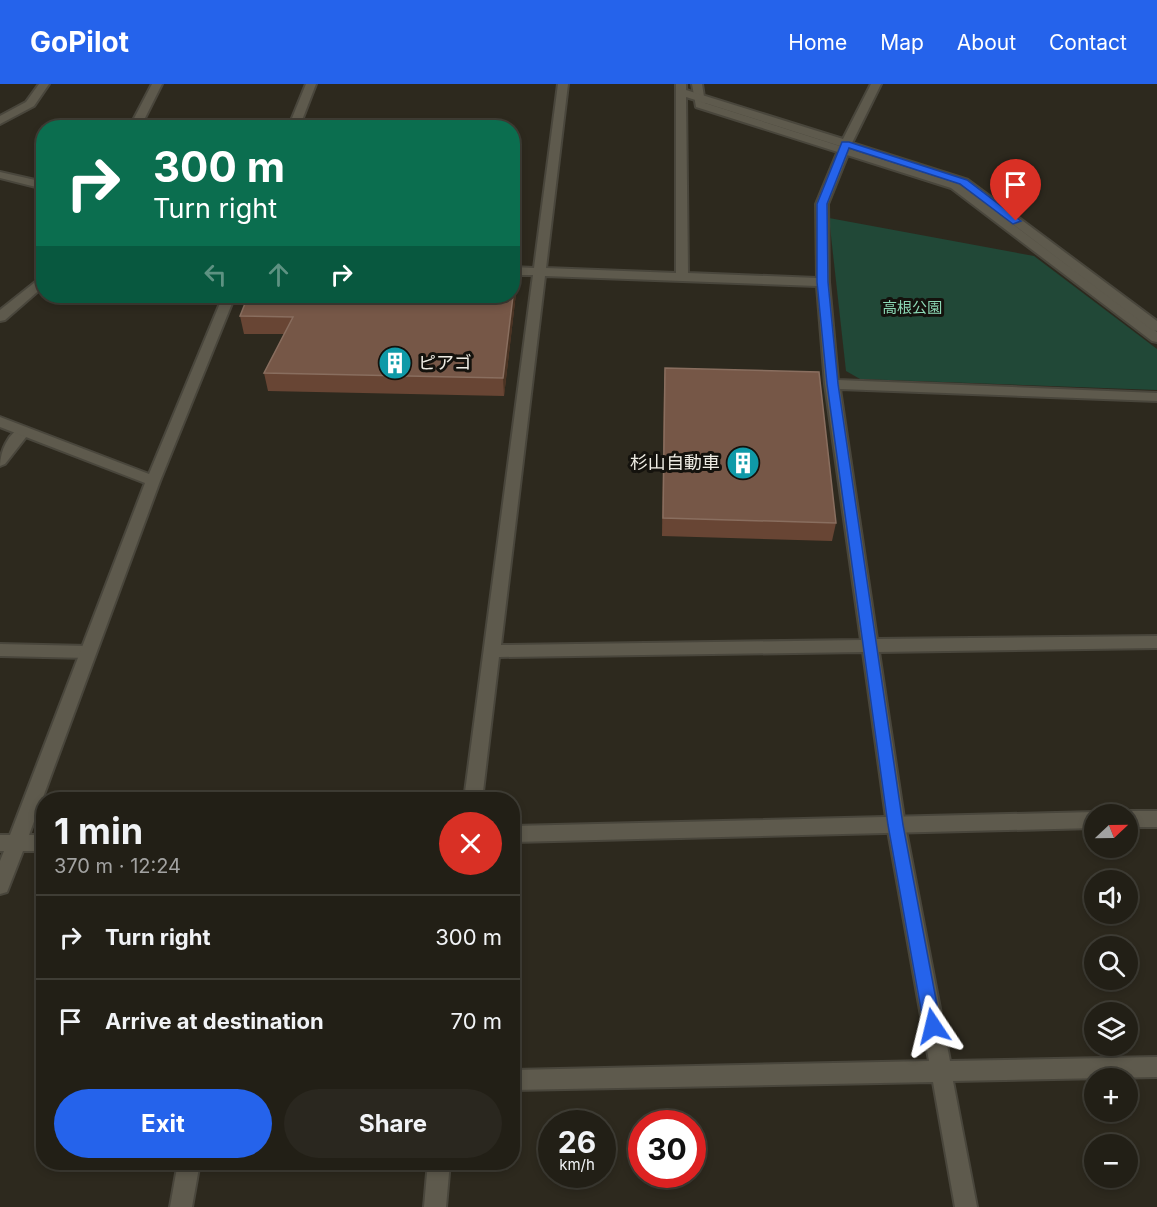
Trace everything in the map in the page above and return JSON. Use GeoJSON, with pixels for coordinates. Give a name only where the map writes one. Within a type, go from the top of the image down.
{"type":"FeatureCollection","features":[{"type":"Feature","properties":{"kind":"street"},"geometry":{"type":"LineString","coordinates":[[0,121],[30,104],[44,84]]}},
{"type":"Feature","properties":{"kind":"street"},"geometry":{"type":"LineString","coordinates":[[138,120],[158,84]]}},
{"type":"Feature","properties":{"kind":"street"},"geometry":{"type":"LineString","coordinates":[[296,120],[311,84]]}},
{"type":"Feature","properties":{"kind":"street"},"geometry":{"type":"LineString","coordinates":[[474,792],[563,84]]}},
{"type":"Feature","properties":{"kind":"street"},"geometry":{"type":"LineString","coordinates":[[697,84],[700,105],[963,182],[1157,327]]}},
{"type":"Feature","properties":{"kind":"street"},"geometry":{"type":"LineString","coordinates":[[876,84],[845,147],[822,204],[823,282],[832,384],[868,646],[896,825],[966,1207]]}},
{"type":"Feature","properties":{"kind":"street"},"geometry":{"type":"LineString","coordinates":[[682,277],[682,88],[700,98]]}},
{"type":"Feature","properties":{"kind":"street"},"geometry":{"type":"LineString","coordinates":[[845,147],[955,186],[1157,338]]}},
{"type":"Feature","properties":{"kind":"street"},"geometry":{"type":"LineString","coordinates":[[0,176],[36,184]]}},
{"type":"Feature","properties":{"kind":"street"},"geometry":{"type":"LineString","coordinates":[[520,271],[823,282]]}},
{"type":"Feature","properties":{"kind":"street"},"geometry":{"type":"LineString","coordinates":[[0,317],[36,286]]}},
{"type":"Feature","properties":{"kind":"street"},"geometry":{"type":"LineString","coordinates":[[0,886],[8,843],[88,652],[153,481],[226,303]]}},
{"type":"Feature","properties":{"kind":"street"},"geometry":{"type":"LineString","coordinates":[[832,384],[1155,400]]}},
{"type":"Feature","properties":{"kind":"street"},"geometry":{"type":"LineString","coordinates":[[0,422],[153,481]]}},
{"type":"Feature","properties":{"kind":"street"},"geometry":{"type":"LineString","coordinates":[[0,461],[23,432]]}},
{"type":"Feature","properties":{"kind":"street"},"geometry":{"type":"LineString","coordinates":[[493,651],[1157,642]]}},
{"type":"Feature","properties":{"kind":"street"},"geometry":{"type":"LineString","coordinates":[[0,650],[88,652]]}},
{"type":"Feature","properties":{"kind":"street"},"geometry":{"type":"LineString","coordinates":[[1138,819],[1157,819]]}},
{"type":"Feature","properties":{"kind":"street"},"geometry":{"type":"LineString","coordinates":[[520,834],[1084,820]]}},
{"type":"Feature","properties":{"kind":"street"},"geometry":{"type":"LineString","coordinates":[[8,843],[36,843]]}},
{"type":"Feature","properties":{"kind":"street"},"geometry":{"type":"LineString","coordinates":[[520,1080],[1157,1067]]}},
{"type":"Feature","properties":{"kind":"street"},"geometry":{"type":"LineString","coordinates":[[181,1207],[188,1170]]}},
{"type":"Feature","properties":{"kind":"street"},"geometry":{"type":"LineString","coordinates":[[435,1207],[438,1170]]}},
{"type":"Feature","properties":{"kind":"green space","name":"高根公園"},"geometry":{"type":"Polygon","coordinates":[[[829,218],[1034,256],[1157,349],[1157,390],[860,379],[846,371],[829,218]]]}},
{"type":"Feature","properties":{"kind":"building","name":"ピアゴ"},"geometry":{"type":"Polygon","coordinates":[[[245,303],[512,303],[503,378],[264,373],[293,317],[240,316],[245,303]]]}},
{"type":"Feature","properties":{"kind":"building","name":"杉山自動車"},"geometry":{"type":"Polygon","coordinates":[[[665,368],[819,372],[836,523],[663,518],[665,368]]]}},
{"type":"Feature","properties":{"kind":"place","name":"ピアゴ"},"geometry":{"type":"Point","coordinates":[395,363]}},
{"type":"Feature","properties":{"kind":"place","name":"杉山自動車"},"geometry":{"type":"Point","coordinates":[743,463]}},
{"type":"Feature","properties":{"kind":"route"},"geometry":{"type":"LineString","coordinates":[[933,1026],[896,825],[868,646],[832,384],[823,282],[822,204],[846,144],[963,182],[1016,221]]}}]}
